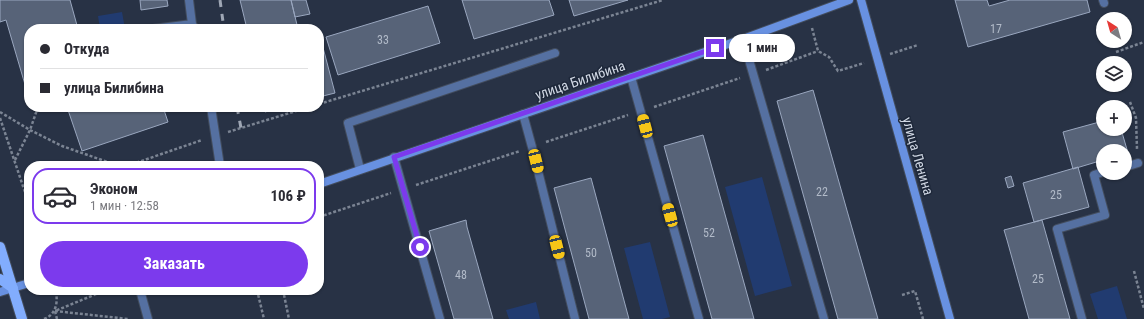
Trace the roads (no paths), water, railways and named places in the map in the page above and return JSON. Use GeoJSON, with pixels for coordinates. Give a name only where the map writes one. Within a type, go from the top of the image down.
{"type":"FeatureCollection","features":[{"type":"Feature","properties":{"kind":"main road","name":"улица Билибина"},"geometry":{"type":"LineString","coordinates":[[324,182],[631,77],[849,0]]}},
{"type":"Feature","properties":{"kind":"main road","name":"улица Ленина"},"geometry":{"type":"LineString","coordinates":[[861,0],[950,319]]}},
{"type":"Feature","properties":{"kind":"main road"},"geometry":{"type":"LineString","coordinates":[[0,247],[22,319]]}},
{"type":"Feature","properties":{"kind":"main road"},"geometry":{"type":"LineString","coordinates":[[0,278],[13,288]]}},
{"type":"Feature","properties":{"kind":"main road"},"geometry":{"type":"LineString","coordinates":[[0,292],[24,285]]}},
{"type":"Feature","properties":{"kind":"lane"},"geometry":{"type":"LineString","coordinates":[[189,0],[194,24]]}},
{"type":"Feature","properties":{"kind":"lane"},"geometry":{"type":"LineString","coordinates":[[743,38],[824,319]]}},
{"type":"Feature","properties":{"kind":"lane"},"geometry":{"type":"LineString","coordinates":[[360,169],[348,123],[555,53]]}},
{"type":"Feature","properties":{"kind":"lane"},"geometry":{"type":"LineString","coordinates":[[631,77],[699,319]]}},
{"type":"Feature","properties":{"kind":"lane"},"geometry":{"type":"LineString","coordinates":[[212,112],[219,161]]}},
{"type":"Feature","properties":{"kind":"lane"},"geometry":{"type":"LineString","coordinates":[[523,114],[575,319]]}},
{"type":"Feature","properties":{"kind":"lane"},"geometry":{"type":"LineString","coordinates":[[394,157],[440,319]]}},
{"type":"Feature","properties":{"kind":"lane"},"geometry":{"type":"LineString","coordinates":[[1132,165],[1138,163]]}},
{"type":"Feature","properties":{"kind":"lane"},"geometry":{"type":"LineString","coordinates":[[1082,319],[1057,229],[1105,215],[1094,175],[1096,174]]}},
{"type":"Feature","properties":{"kind":"lane"},"geometry":{"type":"LineString","coordinates":[[141,295],[148,319]]}},
{"type":"Feature","properties":{"kind":"railway"},"geometry":{"type":"LineString","coordinates":[[220,0],[223,24]]}},
{"type":"Feature","properties":{"kind":"railway"},"geometry":{"type":"LineString","coordinates":[[238,112],[241,128]]}}]}
